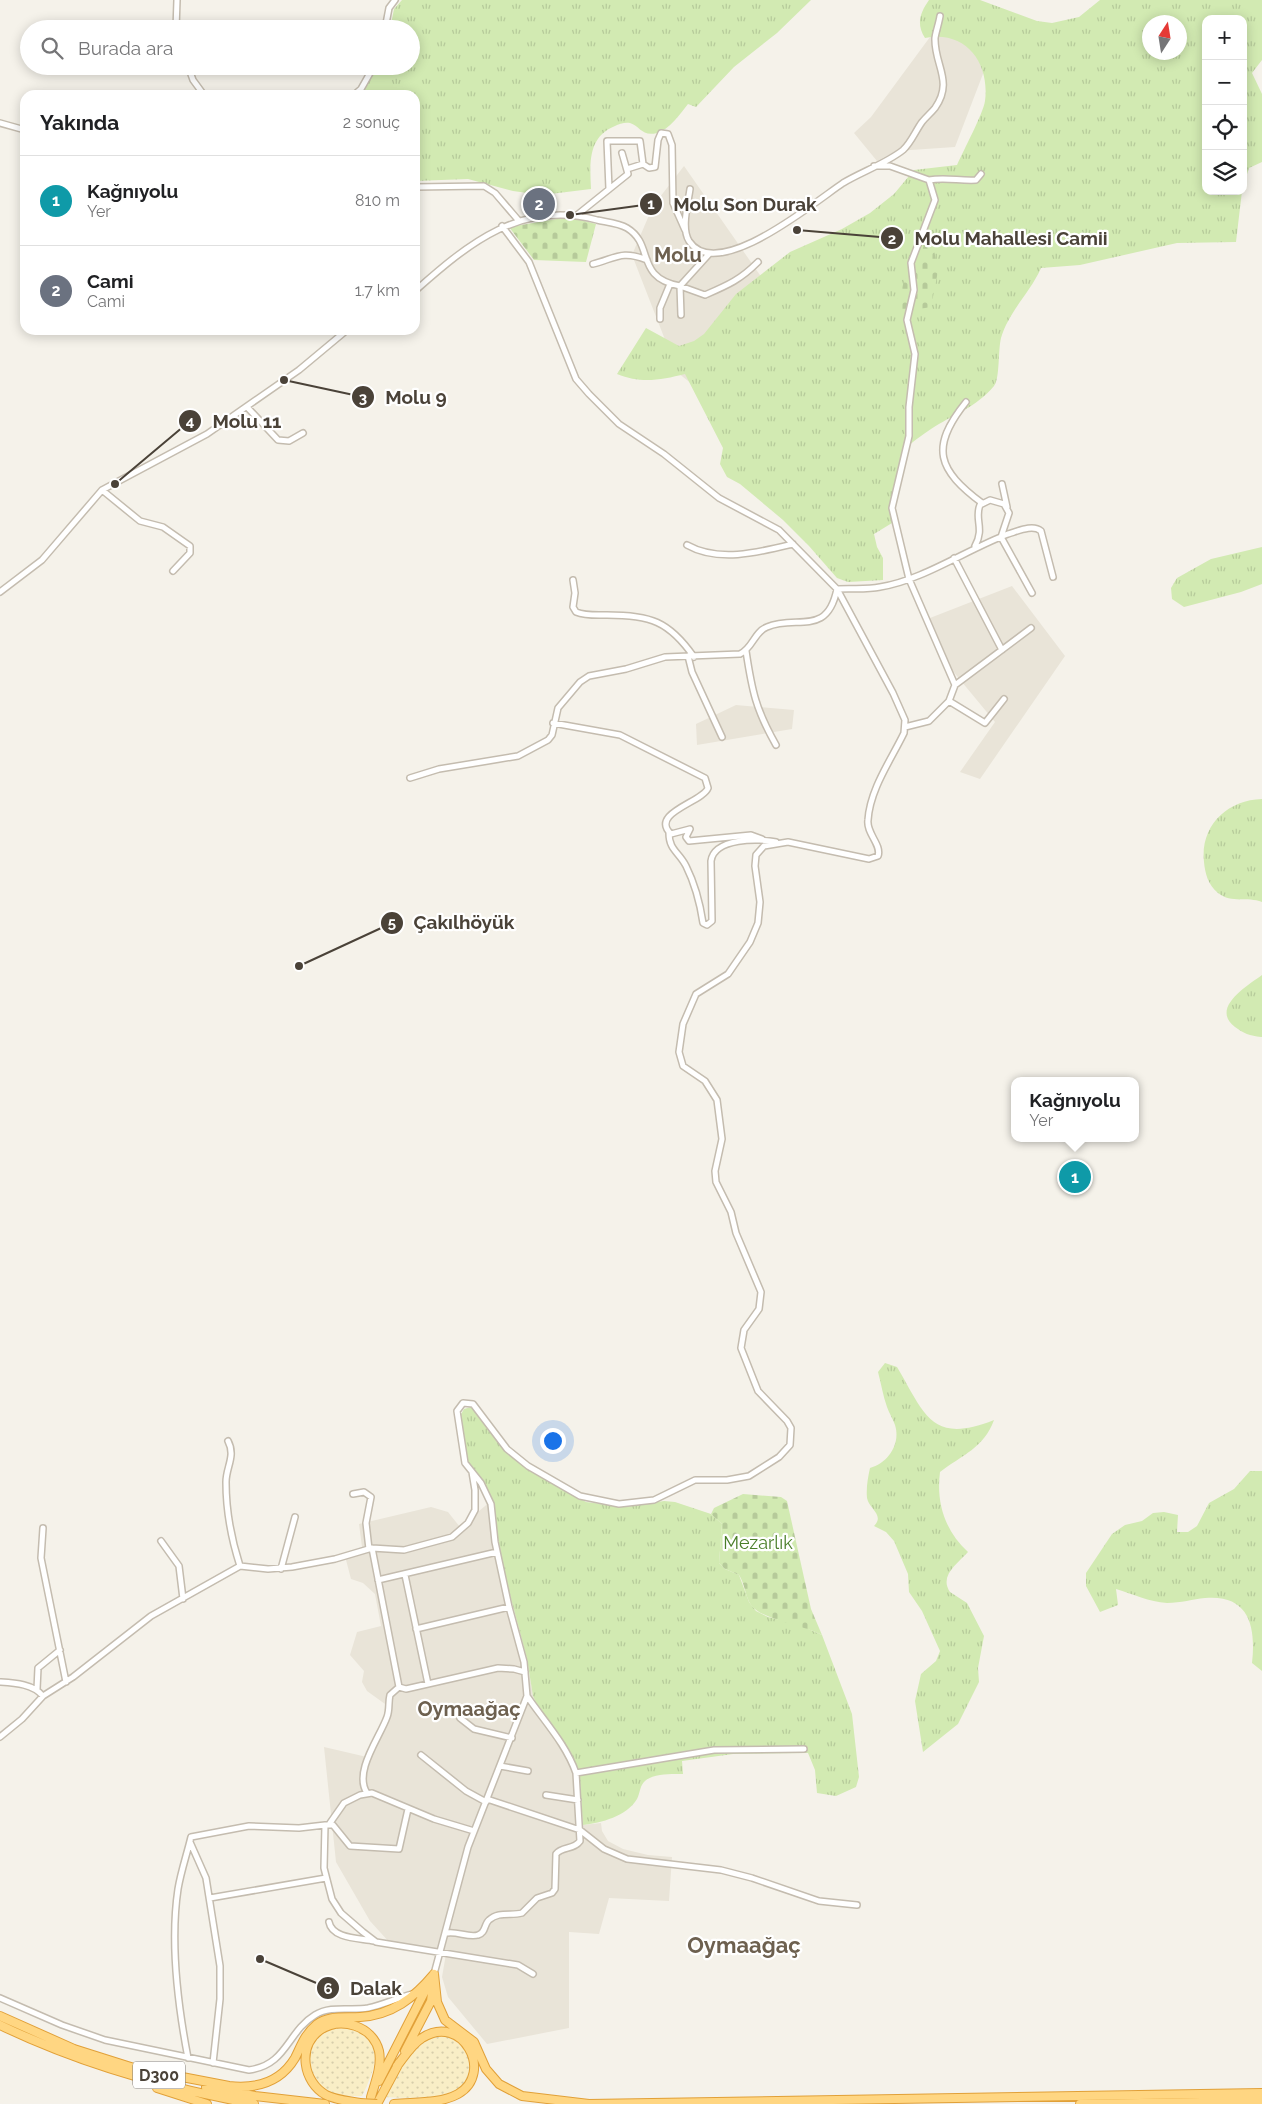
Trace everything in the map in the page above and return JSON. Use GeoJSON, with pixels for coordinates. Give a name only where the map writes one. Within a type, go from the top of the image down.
{"type":"FeatureCollection","features":[{"type":"Feature","properties":{"kind":"highway"},"geometry":{"type":"LineString","coordinates":[[130,2067],[229,2086],[245,2088],[260,2086],[273,2080],[284,2071],[294,2059],[307,2034],[315,2026],[326,2020],[343,2016],[373,2016],[389,2011],[420,1991],[434,1974]]}},
{"type":"Feature","properties":{"kind":"highway"},"geometry":{"type":"LineString","coordinates":[[368,2100],[380,2062],[379,2051],[374,2041],[362,2028],[348,2024],[337,2024],[320,2030],[310,2041],[305,2058],[307,2073],[312,2082],[328,2096],[360,2103],[377,2104],[431,2001],[434,1974]]}},
{"type":"Feature","properties":{"kind":"highway"},"geometry":{"type":"LineString","coordinates":[[368,2100],[434,1974]]}},
{"type":"Feature","properties":{"kind":"highway"},"geometry":{"type":"LineString","coordinates":[[434,1974],[438,2002],[445,2020],[474,2042],[486,2069],[499,2084],[522,2096],[589,2104],[1094,2100],[1262,2093]]}},
{"type":"Feature","properties":{"kind":"highway","name":"D300"},"geometry":{"type":"LineString","coordinates":[[0,2016],[74,2049],[130,2067],[212,2088],[292,2101],[325,2104]]}},
{"type":"Feature","properties":{"kind":"highway","name":"D300"},"geometry":{"type":"LineString","coordinates":[[0,2025],[73,2057],[125,2075],[179,2089],[254,2104]]}},
{"type":"Feature","properties":{"kind":"highway"},"geometry":{"type":"LineString","coordinates":[[394,2104],[430,2101],[457,2094],[469,2083],[473,2067],[470,2050],[463,2039],[449,2032],[439,2032],[421,2038],[397,2066]]}},
{"type":"Feature","properties":{"kind":"highway"},"geometry":{"type":"LineString","coordinates":[[73,2057],[126,2078],[207,2104]]}},
{"type":"Feature","properties":{"kind":"highway"},"geometry":{"type":"LineString","coordinates":[[1127,2099],[1262,2101]]}},
{"type":"Feature","properties":{"kind":"highway"},"geometry":{"type":"LineString","coordinates":[[1080,2104],[1094,2100]]}},
{"type":"Feature","properties":{"kind":"highway"},"geometry":{"type":"LineString","coordinates":[[351,2104],[360,2103]]}},
{"type":"Feature","properties":{"kind":"street"},"geometry":{"type":"LineString","coordinates":[[176,20],[177,0]]}},
{"type":"Feature","properties":{"kind":"street"},"geometry":{"type":"LineString","coordinates":[[387,20],[389,8],[395,0]]}},
{"type":"Feature","properties":{"kind":"street"},"geometry":{"type":"LineString","coordinates":[[609,189],[607,140],[640,141],[644,164],[649,168],[655,167],[658,140],[661,133],[668,134],[672,145],[673,203],[689,241],[699,251],[709,254],[725,252],[772,233],[843,184],[904,149],[940,98],[944,80],[935,39],[940,16]]}},
{"type":"Feature","properties":{"kind":"street"},"geometry":{"type":"LineString","coordinates":[[191,75],[200,90]]}},
{"type":"Feature","properties":{"kind":"street"},"geometry":{"type":"LineString","coordinates":[[360,90],[369,75]]}},
{"type":"Feature","properties":{"kind":"street"},"geometry":{"type":"LineString","coordinates":[[0,122],[20,128]]}},
{"type":"Feature","properties":{"kind":"street"},"geometry":{"type":"LineString","coordinates":[[577,214],[628,174],[622,153]]}},
{"type":"Feature","properties":{"kind":"street"},"geometry":{"type":"LineString","coordinates":[[627,169],[644,164]]}},
{"type":"Feature","properties":{"kind":"street"},"geometry":{"type":"LineString","coordinates":[[874,166],[890,166],[929,180],[940,178],[962,181],[976,180],[981,174]]}},
{"type":"Feature","properties":{"kind":"street"},"geometry":{"type":"LineString","coordinates":[[929,180],[935,200],[911,262],[914,290],[907,320],[915,354],[909,407],[909,436],[892,508],[909,579],[955,686]]}},
{"type":"Feature","properties":{"kind":"street"},"geometry":{"type":"LineString","coordinates":[[420,187],[484,186],[495,192],[519,221]]}},
{"type":"Feature","properties":{"kind":"street"},"geometry":{"type":"LineString","coordinates":[[685,231],[690,189]]}},
{"type":"Feature","properties":{"kind":"street"},"geometry":{"type":"LineString","coordinates":[[420,287],[471,244],[502,226],[519,221],[577,214],[627,228],[639,240],[654,276],[670,284],[705,295],[728,286],[744,276],[758,262]]}},
{"type":"Feature","properties":{"kind":"street"},"geometry":{"type":"LineString","coordinates":[[502,226],[529,262],[573,371],[590,394],[620,424],[664,454],[719,498],[779,530],[837,589],[874,654],[893,693],[906,727],[875,792],[868,815],[868,828],[879,849],[876,858],[869,859],[807,845],[777,843],[751,835],[689,841],[686,837],[690,829],[673,835],[669,833]]}},
{"type":"Feature","properties":{"kind":"street"},"geometry":{"type":"LineString","coordinates":[[593,264],[620,254],[633,254],[647,260]]}},
{"type":"Feature","properties":{"kind":"street"},"geometry":{"type":"LineString","coordinates":[[681,315],[680,286],[709,254]]}},
{"type":"Feature","properties":{"kind":"street"},"geometry":{"type":"LineString","coordinates":[[660,318],[660,308],[670,284]]}},
{"type":"Feature","properties":{"kind":"street"},"geometry":{"type":"LineString","coordinates":[[0,592],[42,560],[102,490],[207,434],[299,370],[341,335]]}},
{"type":"Feature","properties":{"kind":"street"},"geometry":{"type":"LineString","coordinates":[[966,402],[952,419],[942,448],[942,458],[955,480],[982,503]]}},
{"type":"Feature","properties":{"kind":"street"},"geometry":{"type":"LineString","coordinates":[[247,407],[278,440],[289,441],[303,433]]}},
{"type":"Feature","properties":{"kind":"street"},"geometry":{"type":"LineString","coordinates":[[1002,484],[1009,513],[1001,537],[1032,593]]}},
{"type":"Feature","properties":{"kind":"street"},"geometry":{"type":"LineString","coordinates":[[102,490],[140,521],[163,527],[190,546],[190,553],[173,571]]}},
{"type":"Feature","properties":{"kind":"street"},"geometry":{"type":"LineString","coordinates":[[975,548],[981,531],[978,513],[982,503],[990,500],[1007,506]]}},
{"type":"Feature","properties":{"kind":"street"},"geometry":{"type":"LineString","coordinates":[[837,589],[880,587],[909,579],[1018,530],[1040,529],[1043,533],[1053,577]]}},
{"type":"Feature","properties":{"kind":"street"},"geometry":{"type":"LineString","coordinates":[[687,545],[704,552],[733,555],[793,544]]}},
{"type":"Feature","properties":{"kind":"street"},"geometry":{"type":"LineString","coordinates":[[954,558],[1002,650]]}},
{"type":"Feature","properties":{"kind":"street"},"geometry":{"type":"LineString","coordinates":[[573,580],[575,593],[573,607],[576,612],[637,616],[656,621],[675,632],[691,656],[692,672],[722,737]]}},
{"type":"Feature","properties":{"kind":"street"},"geometry":{"type":"LineString","coordinates":[[410,778],[439,768],[518,756],[548,740],[552,735],[553,723],[560,705],[585,677],[626,669],[656,659],[737,654],[746,651],[759,632],[767,627],[804,622],[822,616],[832,606],[837,589]]}},
{"type":"Feature","properties":{"kind":"street"},"geometry":{"type":"LineString","coordinates":[[906,727],[930,722],[949,701],[955,686],[1031,628]]}},
{"type":"Feature","properties":{"kind":"street"},"geometry":{"type":"LineString","coordinates":[[746,651],[751,688],[760,717],[776,745]]}},
{"type":"Feature","properties":{"kind":"street"},"geometry":{"type":"LineString","coordinates":[[949,701],[985,723],[1004,699]]}},
{"type":"Feature","properties":{"kind":"street"},"geometry":{"type":"LineString","coordinates":[[553,723],[620,735],[705,778],[708,785],[707,792],[698,799],[672,812],[668,820],[669,844],[686,865],[700,903],[703,923],[707,925],[712,920],[711,860],[713,852],[720,846],[762,839]]}},
{"type":"Feature","properties":{"kind":"street"},"geometry":{"type":"LineString","coordinates":[[434,1974],[474,1831],[527,1696],[525,1672],[497,1552],[490,1504],[481,1483],[465,1462],[457,1414],[460,1405],[467,1402],[476,1407],[507,1449],[528,1466],[580,1496],[619,1504],[654,1500],[695,1480],[727,1480],[749,1476],[779,1457],[790,1445],[791,1428],[787,1421],[758,1391],[741,1348],[744,1330],[759,1309],[761,1292],[736,1233],[731,1212],[716,1182],[715,1171],[722,1139],[717,1100],[705,1081],[684,1066],[679,1052],[683,1024],[696,994],[728,974],[750,942],[758,923],[760,902],[755,860],[760,850],[777,843]]}},
{"type":"Feature","properties":{"kind":"street"},"geometry":{"type":"LineString","coordinates":[[228,1441],[232,1454],[226,1481],[227,1517],[230,1536],[240,1566]]}},
{"type":"Feature","properties":{"kind":"street"},"geometry":{"type":"LineString","coordinates":[[0,1737],[22,1719],[43,1696],[66,1682],[151,1616],[240,1566],[281,1569],[335,1559],[370,1549],[404,1550],[447,1539],[455,1535],[468,1523],[475,1510],[472,1470]]}},
{"type":"Feature","properties":{"kind":"street"},"geometry":{"type":"LineString","coordinates":[[353,1494],[364,1492],[371,1497],[366,1523],[399,1687]]}},
{"type":"Feature","properties":{"kind":"street"},"geometry":{"type":"LineString","coordinates":[[281,1569],[295,1517]]}},
{"type":"Feature","properties":{"kind":"street"},"geometry":{"type":"LineString","coordinates":[[43,1528],[41,1558],[66,1682]]}},
{"type":"Feature","properties":{"kind":"street"},"geometry":{"type":"LineString","coordinates":[[161,1541],[179,1566],[183,1599]]}},
{"type":"Feature","properties":{"kind":"street"},"geometry":{"type":"LineString","coordinates":[[378,1580],[497,1552]]}},
{"type":"Feature","properties":{"kind":"street"},"geometry":{"type":"LineString","coordinates":[[405,1575],[428,1684]]}},
{"type":"Feature","properties":{"kind":"street"},"geometry":{"type":"LineString","coordinates":[[416,1629],[509,1607]]}},
{"type":"Feature","properties":{"kind":"street"},"geometry":{"type":"LineString","coordinates":[[37,1689],[38,1668],[60,1650]]}},
{"type":"Feature","properties":{"kind":"street"},"geometry":{"type":"LineString","coordinates":[[368,1793],[363,1781],[367,1758],[387,1720],[390,1693],[399,1687],[406,1689],[503,1668],[525,1672]]}},
{"type":"Feature","properties":{"kind":"street"},"geometry":{"type":"LineString","coordinates":[[0,1682],[16,1683],[37,1689],[43,1696]]}},
{"type":"Feature","properties":{"kind":"street"},"geometry":{"type":"LineString","coordinates":[[447,1933],[480,1934],[487,1921],[493,1917],[504,1913],[522,1912],[537,1898],[552,1893],[555,1888],[556,1854],[558,1851],[578,1844],[581,1840],[576,1773],[564,1747],[527,1696]]}},
{"type":"Feature","properties":{"kind":"street"},"geometry":{"type":"LineString","coordinates":[[460,1718],[474,1729],[512,1738]]}},
{"type":"Feature","properties":{"kind":"street"},"geometry":{"type":"LineString","coordinates":[[576,1773],[714,1750],[804,1749]]}},
{"type":"Feature","properties":{"kind":"street"},"geometry":{"type":"LineString","coordinates":[[421,1755],[466,1791],[486,1800],[580,1830],[604,1849],[627,1859],[721,1870],[752,1878],[819,1901],[857,1905]]}},
{"type":"Feature","properties":{"kind":"street"},"geometry":{"type":"LineString","coordinates":[[500,1766],[528,1771]]}},
{"type":"Feature","properties":{"kind":"street"},"geometry":{"type":"LineString","coordinates":[[376,1942],[356,1927],[338,1909],[332,1899],[326,1878],[324,1861],[328,1824],[344,1803],[356,1796],[368,1793],[376,1794],[408,1809],[474,1831]]}},
{"type":"Feature","properties":{"kind":"street"},"geometry":{"type":"LineString","coordinates":[[546,1795],[578,1800]]}},
{"type":"Feature","properties":{"kind":"street"},"geometry":{"type":"LineString","coordinates":[[328,1824],[350,1846],[399,1849],[408,1809]]}},
{"type":"Feature","properties":{"kind":"street"},"geometry":{"type":"LineString","coordinates":[[188,2058],[176,1967],[177,1898],[191,1837],[249,1826],[299,1828],[328,1824]]}},
{"type":"Feature","properties":{"kind":"street"},"geometry":{"type":"LineString","coordinates":[[190,1842],[204,1869],[210,1898],[220,1982],[213,2063]]}},
{"type":"Feature","properties":{"kind":"street"},"geometry":{"type":"LineString","coordinates":[[210,1898],[326,1878]]}},
{"type":"Feature","properties":{"kind":"street"},"geometry":{"type":"LineString","coordinates":[[329,1922],[332,1930],[336,1933],[376,1942],[518,1965],[533,1974]]}},
{"type":"Feature","properties":{"kind":"street"},"geometry":{"type":"LineString","coordinates":[[0,1998],[90,2036],[243,2070],[260,2068],[280,2056],[299,2029],[318,2013],[336,2009],[370,2007],[420,1991]]}},
{"type":"Feature","properties":{"kind":"shaded area"},"geometry":{"type":"Polygon","coordinates":[[[944,18],[986,66],[955,147],[896,151],[877,161],[854,133],[871,117],[944,18]]]}},
{"type":"Feature","properties":{"kind":"shaded area"},"geometry":{"type":"Polygon","coordinates":[[[684,166],[762,278],[740,422],[678,373],[632,255],[653,206],[684,166]]]}},
{"type":"Feature","properties":{"kind":"shaded area"},"geometry":{"type":"Polygon","coordinates":[[[1012,586],[1065,656],[980,779],[960,772],[995,722],[952,670],[930,618],[1012,586]]]}},
{"type":"Feature","properties":{"kind":"shaded area"},"geometry":{"type":"Polygon","coordinates":[[[736,705],[794,710],[792,729],[697,745],[696,724],[736,705]]]}},
{"type":"Feature","properties":{"kind":"shaded area"},"geometry":{"type":"Polygon","coordinates":[[[491,1501],[505,1576],[527,1659],[533,1696],[579,1770],[583,1825],[601,1823],[602,1831],[608,1841],[623,1849],[648,1855],[672,1857],[669,1901],[609,1898],[599,1934],[569,1932],[569,2028],[487,2044],[448,1997],[442,1977],[446,1954],[390,1943],[370,1921],[336,1862],[324,1747],[367,1757],[384,1719],[385,1704],[367,1691],[362,1682],[364,1671],[350,1655],[357,1632],[381,1626],[375,1594],[363,1583],[351,1579],[345,1556],[362,1547],[359,1524],[431,1507],[448,1512],[460,1527],[491,1501]]]}},
{"type":"Feature","properties":{"kind":"green space"},"geometry":{"type":"Polygon","coordinates":[[[402,0],[811,0],[777,33],[734,67],[696,107],[688,104],[674,121],[662,131],[648,134],[633,124],[626,123],[606,131],[599,137],[592,153],[591,189],[542,195],[513,191],[468,179],[420,181],[420,90],[362,90],[372,75],[420,75],[420,20],[392,20],[394,9],[402,0]]]}},
{"type":"Feature","properties":{"kind":"green space"},"geometry":{"type":"Polygon","coordinates":[[[929,0],[980,0],[1037,21],[1052,23],[1079,17],[1100,0],[1262,0],[1262,60],[1252,73],[1262,94],[1262,162],[1249,168],[1247,174],[1247,15],[1202,15],[1202,195],[1242,195],[1236,242],[1177,243],[1080,265],[1041,268],[1009,319],[1001,338],[997,377],[994,386],[980,400],[931,429],[907,448],[899,466],[895,485],[892,523],[874,534],[877,547],[883,558],[883,580],[848,582],[837,578],[783,520],[740,484],[727,477],[720,464],[723,448],[685,374],[668,378],[643,380],[617,374],[646,328],[679,346],[694,341],[704,334],[736,294],[790,252],[842,229],[870,213],[894,194],[914,170],[957,165],[985,101],[986,87],[984,74],[972,52],[963,44],[952,39],[940,37],[925,38],[920,23],[921,14],[929,0]]]}},
{"type":"Feature","properties":{"kind":"green space"},"geometry":{"type":"Polygon","coordinates":[[[569,217],[596,224],[586,262],[534,260],[509,227],[569,217]]]}},
{"type":"Feature","properties":{"kind":"green space"},"geometry":{"type":"Polygon","coordinates":[[[928,234],[931,234],[938,271],[931,307],[901,312],[894,309],[908,271],[919,259],[928,234]]]}},
{"type":"Feature","properties":{"kind":"green space"},"geometry":{"type":"Polygon","coordinates":[[[1262,547],[1262,584],[1241,592],[1184,607],[1172,599],[1171,588],[1177,578],[1211,559],[1262,547]]]}},
{"type":"Feature","properties":{"kind":"green space"},"geometry":{"type":"Polygon","coordinates":[[[1262,799],[1262,902],[1223,896],[1209,883],[1206,875],[1204,849],[1206,837],[1218,817],[1227,810],[1238,804],[1262,799]]]}},
{"type":"Feature","properties":{"kind":"green space"},"geometry":{"type":"Polygon","coordinates":[[[1262,975],[1261,1037],[1247,1034],[1235,1027],[1228,1020],[1227,1012],[1229,1005],[1240,991],[1262,975]]]}},
{"type":"Feature","properties":{"kind":"green space"},"geometry":{"type":"Polygon","coordinates":[[[885,1363],[897,1367],[923,1411],[943,1427],[956,1429],[973,1427],[994,1420],[990,1430],[972,1450],[940,1472],[939,1495],[944,1516],[953,1535],[968,1552],[951,1570],[948,1575],[947,1586],[950,1592],[967,1603],[984,1636],[978,1668],[979,1682],[958,1724],[923,1752],[915,1701],[921,1674],[936,1661],[940,1651],[922,1611],[909,1592],[908,1574],[894,1541],[886,1532],[874,1526],[878,1519],[877,1515],[867,1498],[870,1468],[887,1457],[896,1439],[895,1425],[886,1403],[878,1372],[885,1363]]]}},
{"type":"Feature","properties":{"kind":"green space"},"geometry":{"type":"Polygon","coordinates":[[[471,1407],[502,1446],[525,1468],[586,1502],[626,1507],[664,1501],[675,1502],[711,1514],[722,1524],[719,1563],[725,1569],[739,1575],[749,1602],[756,1611],[768,1617],[797,1624],[822,1635],[852,1714],[859,1777],[856,1787],[836,1796],[817,1793],[815,1770],[808,1753],[733,1754],[682,1761],[683,1774],[663,1774],[649,1778],[642,1785],[633,1805],[627,1810],[613,1818],[583,1825],[579,1770],[566,1746],[540,1711],[533,1696],[527,1659],[505,1576],[490,1495],[481,1478],[467,1463],[460,1416],[464,1409],[471,1407]]]}},
{"type":"Feature","properties":{"kind":"green space"},"geometry":{"type":"Polygon","coordinates":[[[1250,1471],[1262,1471],[1262,1671],[1252,1663],[1253,1638],[1247,1616],[1241,1608],[1232,1602],[1220,1598],[1205,1598],[1167,1603],[1116,1589],[1118,1605],[1100,1612],[1086,1586],[1086,1573],[1112,1534],[1125,1525],[1142,1521],[1153,1513],[1164,1512],[1178,1515],[1177,1532],[1188,1532],[1197,1526],[1209,1503],[1234,1489],[1250,1471]]]}},
{"type":"Feature","properties":{"kind":"green space","name":"Mezarlık"},"geometry":{"type":"Polygon","coordinates":[[[743,1494],[781,1497],[787,1501],[811,1609],[822,1635],[772,1618],[756,1610],[749,1601],[739,1575],[725,1569],[719,1563],[722,1524],[711,1514],[714,1508],[743,1494]]]}},
{"type":"Feature","properties":{"kind":"sand"},"geometry":{"type":"Polygon","coordinates":[[[338,2026],[365,2035],[372,2042],[375,2051],[375,2061],[362,2096],[343,2095],[324,2089],[317,2084],[310,2070],[309,2054],[315,2039],[323,2032],[338,2026]]]}},
{"type":"Feature","properties":{"kind":"sand"},"geometry":{"type":"Polygon","coordinates":[[[443,2034],[460,2041],[470,2058],[471,2073],[465,2084],[455,2091],[441,2095],[410,2098],[384,2097],[401,2067],[414,2050],[422,2043],[443,2034]]]}},
{"type":"Feature","properties":{"kind":"place","name":"Cami"},"geometry":{"type":"Point","coordinates":[539,204]}},
{"type":"Feature","properties":{"kind":"place","name":"Molu Son Durak"},"geometry":{"type":"Point","coordinates":[570,215]}},
{"type":"Feature","properties":{"kind":"place","name":"Molu Mahallesi Camii"},"geometry":{"type":"Point","coordinates":[797,230]}},
{"type":"Feature","properties":{"kind":"place","name":"Molu 9"},"geometry":{"type":"Point","coordinates":[284,380]}},
{"type":"Feature","properties":{"kind":"place","name":"Molu 11"},"geometry":{"type":"Point","coordinates":[115,484]}},
{"type":"Feature","properties":{"kind":"place","name":"Çakılhöyük"},"geometry":{"type":"Point","coordinates":[299,966]}},
{"type":"Feature","properties":{"kind":"place","name":"Kağnıyolu"},"geometry":{"type":"Point","coordinates":[1075,1177]}},
{"type":"Feature","properties":{"kind":"place","name":"Dalak"},"geometry":{"type":"Point","coordinates":[260,1959]}},
{"type":"Feature","properties":{"kind":"district","name":"Molu"},"geometry":{"type":"Point","coordinates":[678,255]}},
{"type":"Feature","properties":{"kind":"district","name":"Oymaağaç"},"geometry":{"type":"Point","coordinates":[469,1709]}},
{"type":"Feature","properties":{"kind":"district","name":"Oymaağaç"},"geometry":{"type":"Point","coordinates":[744,1945]}}]}
